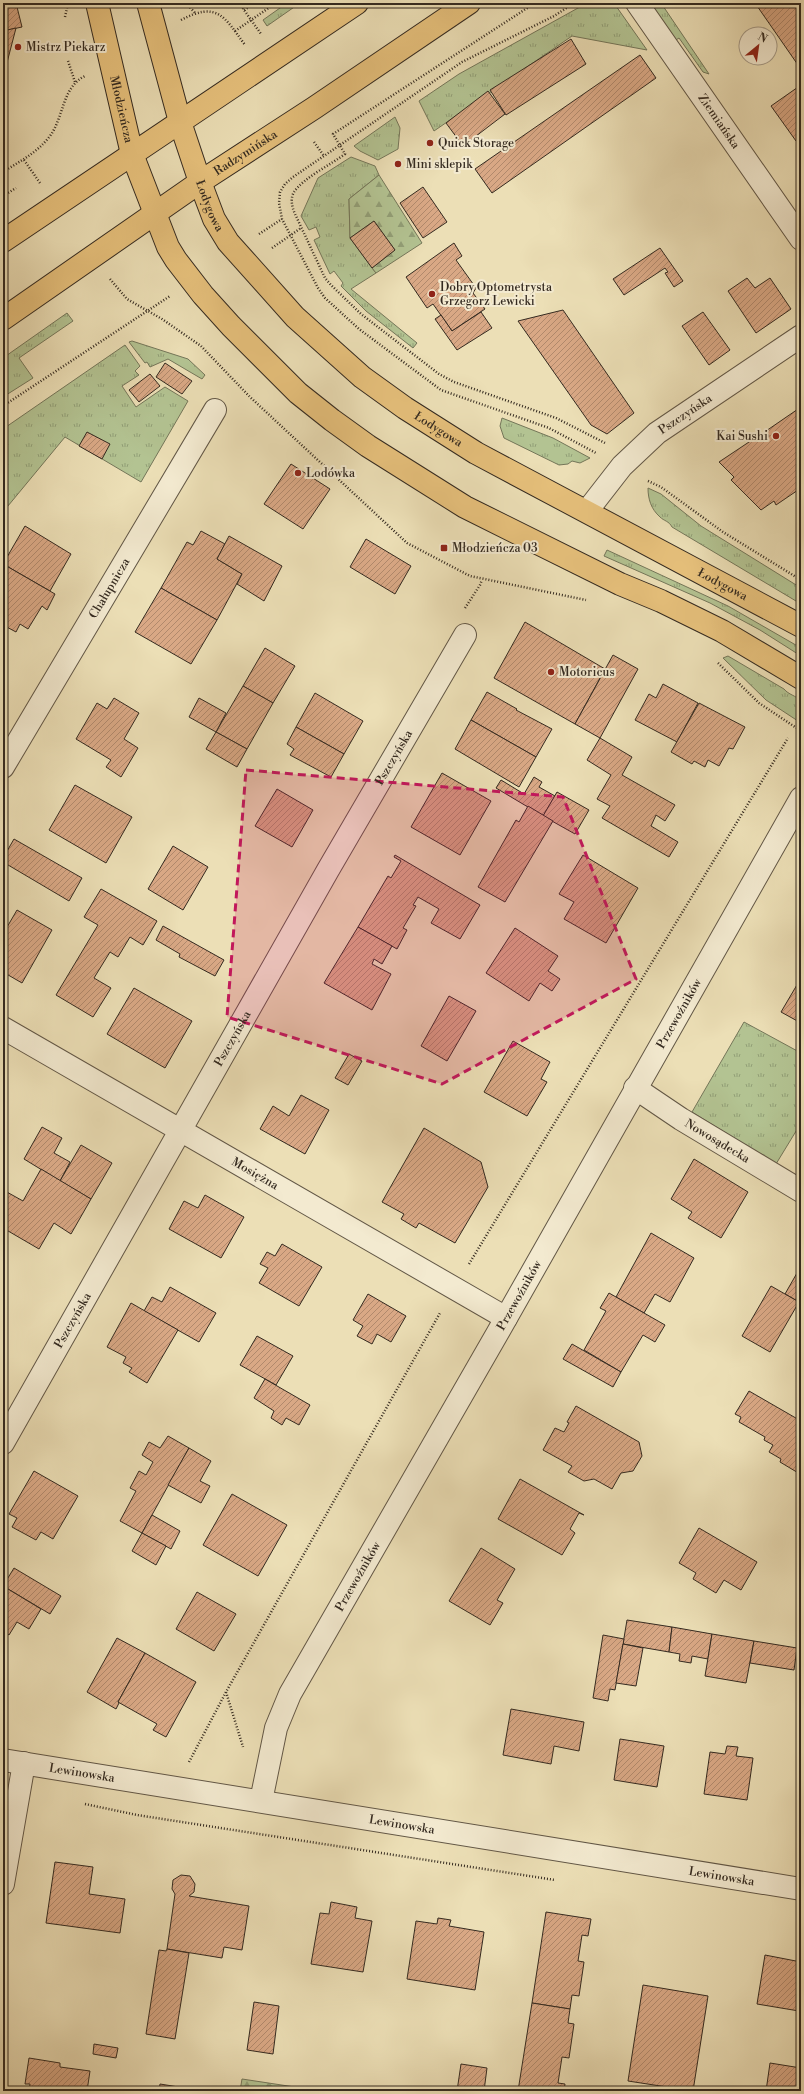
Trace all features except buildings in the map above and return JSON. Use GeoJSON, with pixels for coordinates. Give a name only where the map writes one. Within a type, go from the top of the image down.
{"type":"FeatureCollection","features":[{"type":"Feature","properties":{"kind":"main road","name":"Młodzieńcza"},"geometry":{"type":"LineString","coordinates":[[97,3],[132,154],[155,213]]}},
{"type":"Feature","properties":{"kind":"main road"},"geometry":{"type":"LineString","coordinates":[[148,3],[180,122]]}},
{"type":"Feature","properties":{"kind":"main road"},"geometry":{"type":"LineString","coordinates":[[3,241],[357,3]]}},
{"type":"Feature","properties":{"kind":"main road","name":"Radzymińska"},"geometry":{"type":"LineString","coordinates":[[3,319],[200,182],[309,112],[470,3]]}},
{"type":"Feature","properties":{"kind":"main road","name":"Łodygowa"},"geometry":{"type":"LineString","coordinates":[[180,122],[214,219],[235,251],[295,317],[356,372],[406,408],[462,445],[801,626]]}},
{"type":"Feature","properties":{"kind":"main road"},"geometry":{"type":"LineString","coordinates":[[155,213],[176,260],[203,296],[298,393],[332,420],[411,474],[465,508],[613,581],[661,601],[722,631],[801,678]]}},
{"type":"Feature","properties":{"kind":"street","name":"Ziemiańska"},"geometry":{"type":"LineString","coordinates":[[637,3],[801,239]]}},
{"type":"Feature","properties":{"kind":"street","name":"Pszczyńska"},"geometry":{"type":"LineString","coordinates":[[587,511],[622,466],[657,433],[801,336]]}},
{"type":"Feature","properties":{"kind":"street","name":"Chałupnicza"},"geometry":{"type":"LineString","coordinates":[[3,767],[215,410]]}},
{"type":"Feature","properties":{"kind":"street","name":"Pszczyńska"},"geometry":{"type":"LineString","coordinates":[[3,1443],[328,870],[465,636]]}},
{"type":"Feature","properties":{"kind":"street","name":"Przewoźników"},"geometry":{"type":"LineString","coordinates":[[261,1801],[276,1728],[290,1694],[506,1318],[635,1088],[801,798]]}},
{"type":"Feature","properties":{"kind":"street","name":"Mosiężna"},"geometry":{"type":"LineString","coordinates":[[3,1028],[506,1318]]}},
{"type":"Feature","properties":{"kind":"street","name":"Nowosądecka"},"geometry":{"type":"LineString","coordinates":[[635,1088],[681,1119],[801,1191]]}},
{"type":"Feature","properties":{"kind":"street","name":"Lewinowska"},"geometry":{"type":"LineString","coordinates":[[13,1761],[801,1889]]}},
{"type":"Feature","properties":{"kind":"street"},"geometry":{"type":"LineString","coordinates":[[3,1884],[13,1761]]}},
{"type":"Feature","properties":{"kind":"path"},"geometry":{"type":"LineString","coordinates":[[65,17],[68,3]]}},
{"type":"Feature","properties":{"kind":"path"},"geometry":{"type":"LineString","coordinates":[[186,3],[195,13]]}},
{"type":"Feature","properties":{"kind":"path"},"geometry":{"type":"LineString","coordinates":[[232,3],[244,10],[261,34]]}},
{"type":"Feature","properties":{"kind":"path"},"geometry":{"type":"LineString","coordinates":[[244,10],[255,3]]}},
{"type":"Feature","properties":{"kind":"path"},"geometry":{"type":"LineString","coordinates":[[235,31],[276,3]]}},
{"type":"Feature","properties":{"kind":"path"},"geometry":{"type":"LineString","coordinates":[[535,3],[332,134],[346,154],[302,184],[294,193],[293,209],[325,278],[331,285],[361,314],[439,374],[454,382],[556,418],[610,446]]}},
{"type":"Feature","properties":{"kind":"path"},"geometry":{"type":"LineString","coordinates":[[574,3],[554,16],[462,62],[285,184],[280,192],[278,202],[282,219],[314,283],[325,298],[363,333],[435,386],[450,394],[549,428],[600,454]]}},
{"type":"Feature","properties":{"kind":"path"},"geometry":{"type":"LineString","coordinates":[[178,22],[195,13],[206,11],[216,13],[225,19],[243,42]]}},
{"type":"Feature","properties":{"kind":"path"},"geometry":{"type":"LineString","coordinates":[[68,61],[75,82]]}},
{"type":"Feature","properties":{"kind":"path"},"geometry":{"type":"LineString","coordinates":[[3,172],[36,151],[53,132],[68,94],[75,82],[87,74]]}},
{"type":"Feature","properties":{"kind":"path"},"geometry":{"type":"LineString","coordinates":[[313,141],[324,156]]}},
{"type":"Feature","properties":{"kind":"path"},"geometry":{"type":"LineString","coordinates":[[24,160],[42,185]]}},
{"type":"Feature","properties":{"kind":"path"},"geometry":{"type":"LineString","coordinates":[[3,196],[16,188]]}},
{"type":"Feature","properties":{"kind":"path"},"geometry":{"type":"LineString","coordinates":[[257,236],[282,219]]}},
{"type":"Feature","properties":{"kind":"path"},"geometry":{"type":"LineString","coordinates":[[266,252],[301,228]]}},
{"type":"Feature","properties":{"kind":"path"},"geometry":{"type":"LineString","coordinates":[[3,406],[173,294]]}},
{"type":"Feature","properties":{"kind":"path"},"geometry":{"type":"LineString","coordinates":[[646,479],[661,486],[723,532],[801,580]]}},
{"type":"Feature","properties":{"kind":"path"},"geometry":{"type":"LineString","coordinates":[[188,1767],[190,1757],[226,1692],[454,1288],[788,738]]}},
{"type":"Feature","properties":{"kind":"path"},"geometry":{"type":"LineString","coordinates":[[226,1692],[243,1748],[248,1749]]}},
{"type":"Feature","properties":{"kind":"path"},"geometry":{"type":"LineString","coordinates":[[78,1802],[159,1819],[556,1880]]}},
{"type":"Feature","properties":{"kind":"highlighted area"},"geometry":{"type":"Polygon","coordinates":[[[246,770],[563,797],[636,979],[442,1084],[227,1017],[246,770]]]}},
{"type":"Feature","properties":{"kind":"green space"},"geometry":{"type":"Polygon","coordinates":[[[287,3],[300,3],[267,26],[263,20],[287,3]]]}},
{"type":"Feature","properties":{"kind":"green space"},"geometry":{"type":"Polygon","coordinates":[[[587,3],[609,3],[616,6],[647,50],[572,36],[434,131],[419,101],[459,74],[587,3]]]}},
{"type":"Feature","properties":{"kind":"green space"},"geometry":{"type":"Polygon","coordinates":[[[649,3],[661,3],[709,74],[703,72],[679,38],[676,40],[649,3]]]}},
{"type":"Feature","properties":{"kind":"green space"},"geometry":{"type":"Polygon","coordinates":[[[395,117],[400,128],[398,149],[378,160],[360,151],[354,146],[395,117]]]}},
{"type":"Feature","properties":{"kind":"green space"},"geometry":{"type":"Polygon","coordinates":[[[351,157],[375,166],[379,175],[349,199],[350,238],[376,273],[351,289],[417,343],[413,348],[366,311],[341,286],[343,283],[334,271],[330,274],[314,240],[320,237],[316,227],[309,230],[301,216],[318,178],[351,157]]]}},
{"type":"Feature","properties":{"kind":"green space"},"geometry":{"type":"Polygon","coordinates":[[[379,175],[422,243],[376,273],[372,268],[395,250],[374,221],[350,238],[349,199],[379,175]]]}},
{"type":"Feature","properties":{"kind":"green space"},"geometry":{"type":"Polygon","coordinates":[[[67,313],[73,321],[19,358],[33,378],[3,397],[3,358],[67,313]]]}},
{"type":"Feature","properties":{"kind":"green space"},"geometry":{"type":"Polygon","coordinates":[[[132,341],[188,359],[205,375],[202,379],[168,359],[150,367],[147,362],[145,363],[129,342],[132,341]]]}},
{"type":"Feature","properties":{"kind":"green space"},"geometry":{"type":"Polygon","coordinates":[[[125,345],[140,366],[135,371],[139,375],[122,386],[136,407],[165,387],[188,401],[141,482],[65,437],[3,512],[3,429],[125,345]]]}},
{"type":"Feature","properties":{"kind":"green space"},"geometry":{"type":"Polygon","coordinates":[[[502,418],[553,438],[590,458],[580,463],[572,461],[568,464],[559,465],[504,438],[500,426],[502,418]]]}},
{"type":"Feature","properties":{"kind":"green space"},"geometry":{"type":"Polygon","coordinates":[[[648,488],[661,494],[701,526],[801,588],[801,604],[672,527],[654,511],[649,500],[648,488]]]}},
{"type":"Feature","properties":{"kind":"green space"},"geometry":{"type":"Polygon","coordinates":[[[607,550],[728,606],[801,648],[801,656],[760,630],[710,603],[604,556],[607,550]]]}},
{"type":"Feature","properties":{"kind":"green space"},"geometry":{"type":"Polygon","coordinates":[[[728,656],[797,697],[801,701],[801,723],[766,700],[723,658],[728,656]]]}},
{"type":"Feature","properties":{"kind":"green space"},"geometry":{"type":"Polygon","coordinates":[[[744,1022],[801,1053],[801,1123],[776,1164],[692,1112],[744,1022]]]}},
{"type":"Feature","properties":{"kind":"green space"},"geometry":{"type":"Polygon","coordinates":[[[242,2079],[321,2091],[240,2091],[242,2079]]]}},
{"type":"Feature","properties":{"kind":"place","name":"Mistrz Piekarz"},"geometry":{"type":"Point","coordinates":[18,47]}},
{"type":"Feature","properties":{"kind":"place","name":"Quick Storage"},"geometry":{"type":"Point","coordinates":[430,143]}},
{"type":"Feature","properties":{"kind":"place","name":"Mini sklepik"},"geometry":{"type":"Point","coordinates":[398,164]}},
{"type":"Feature","properties":{"kind":"place","name":"Dobry Optometrysta Grzegorz Lewicki"},"geometry":{"type":"Point","coordinates":[432,294]}},
{"type":"Feature","properties":{"kind":"place","name":"Kai Sushi"},"geometry":{"type":"Point","coordinates":[776,436]}},
{"type":"Feature","properties":{"kind":"place","name":"Lodówka"},"geometry":{"type":"Point","coordinates":[298,473]}},
{"type":"Feature","properties":{"kind":"place","name":"Młodzieńcza 03"},"geometry":{"type":"Point","coordinates":[444,548]}},
{"type":"Feature","properties":{"kind":"place","name":"Motoricus"},"geometry":{"type":"Point","coordinates":[551,672]}}]}
